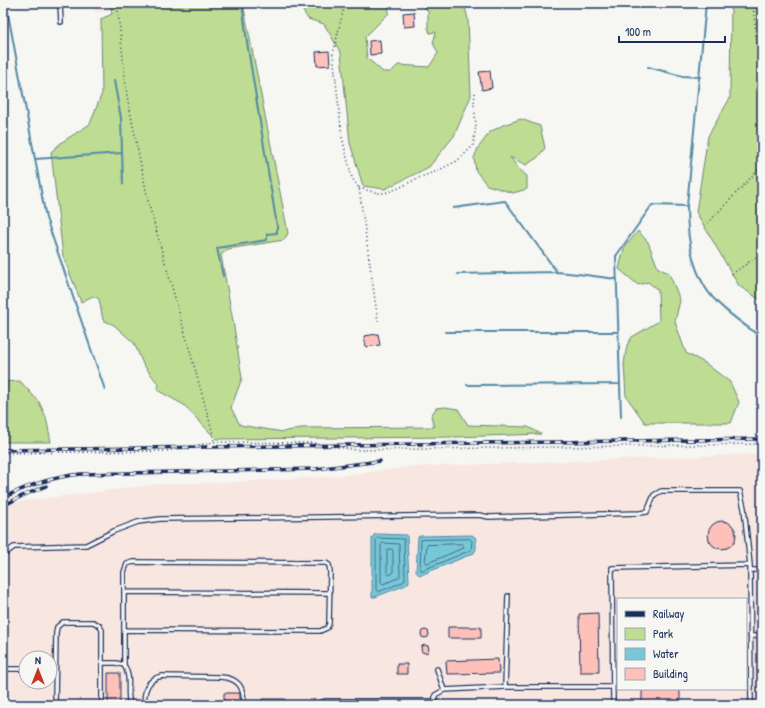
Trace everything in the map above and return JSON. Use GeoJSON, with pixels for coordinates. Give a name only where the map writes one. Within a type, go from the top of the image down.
{"type":"FeatureCollection","features":[{"type":"Feature","properties":{"kind":"lane"},"geometry":{"type":"LineString","coordinates":[[59,3],[61,22]]}},
{"type":"Feature","properties":{"kind":"lane"},"geometry":{"type":"LineString","coordinates":[[3,555],[14,547],[86,545],[114,531],[138,522],[160,519],[478,515],[489,517],[640,513],[647,512],[654,495],[661,491],[740,491],[744,508],[750,567],[751,705]]}},
{"type":"Feature","properties":{"kind":"lane"},"geometry":{"type":"LineString","coordinates":[[124,630],[320,631],[327,628],[329,624],[330,567],[328,564],[322,563],[134,562],[127,564],[124,569],[124,592],[124,630],[124,665],[128,671],[128,699],[130,705]]}},
{"type":"Feature","properties":{"kind":"lane"},"geometry":{"type":"LineString","coordinates":[[613,705],[612,568],[750,567],[762,570]]}},
{"type":"Feature","properties":{"kind":"lane"},"geometry":{"type":"LineString","coordinates":[[124,592],[330,593]]}},
{"type":"Feature","properties":{"kind":"lane"},"geometry":{"type":"LineString","coordinates":[[505,687],[508,596]]}},
{"type":"Feature","properties":{"kind":"lane"},"geometry":{"type":"LineString","coordinates":[[55,705],[56,633],[59,625],[64,622],[93,622],[99,625],[102,630],[102,705]]}},
{"type":"Feature","properties":{"kind":"lane"},"geometry":{"type":"LineString","coordinates":[[750,636],[762,636]]}},
{"type":"Feature","properties":{"kind":"lane"},"geometry":{"type":"LineString","coordinates":[[103,663],[116,663],[124,665]]}},
{"type":"Feature","properties":{"kind":"lane"},"geometry":{"type":"LineString","coordinates":[[3,669],[18,668]]}},
{"type":"Feature","properties":{"kind":"lane"},"geometry":{"type":"LineString","coordinates":[[438,669],[444,690]]}},
{"type":"Feature","properties":{"kind":"lane"},"geometry":{"type":"LineString","coordinates":[[144,705],[145,693],[148,684],[154,679],[162,676],[229,678],[237,682],[242,687],[244,694],[244,705]]}},
{"type":"Feature","properties":{"kind":"lane"},"geometry":{"type":"LineString","coordinates":[[316,705],[325,700],[435,703],[435,695],[444,690],[505,687],[613,688]]}},
{"type":"Feature","properties":{"kind":"path"},"geometry":{"type":"LineString","coordinates":[[116,3],[127,96],[149,205],[212,430],[214,442]]}},
{"type":"Feature","properties":{"kind":"path"},"geometry":{"type":"LineString","coordinates":[[345,3],[333,54],[342,137],[352,178],[359,188],[378,321]]}},
{"type":"Feature","properties":{"kind":"path"},"geometry":{"type":"LineString","coordinates":[[753,3],[758,56],[762,77]]}},
{"type":"Feature","properties":{"kind":"path"},"geometry":{"type":"LineString","coordinates":[[359,188],[377,193],[385,193],[457,161],[473,146],[476,125],[474,105],[475,92]]}},
{"type":"Feature","properties":{"kind":"path"},"geometry":{"type":"LineString","coordinates":[[704,226],[762,166]]}},
{"type":"Feature","properties":{"kind":"path"},"geometry":{"type":"LineString","coordinates":[[732,274],[762,253]]}},
{"type":"Feature","properties":{"kind":"path"},"geometry":{"type":"LineString","coordinates":[[3,453],[165,451],[214,442],[313,443],[356,450],[762,444]]}},
{"type":"Feature","properties":{"kind":"shaded area"},"geometry":{"type":"Polygon","coordinates":[[[95,3],[107,3],[108,11],[95,12],[95,3]]]}},
{"type":"Feature","properties":{"kind":"shaded area"},"geometry":{"type":"Polygon","coordinates":[[[762,454],[762,705],[3,705],[3,476],[17,502],[160,484],[238,482],[336,476],[409,467],[762,454]]]}},
{"type":"Feature","properties":{"kind":"green space"},"geometry":{"type":"Polygon","coordinates":[[[110,3],[243,3],[288,233],[284,240],[228,249],[221,255],[242,378],[231,408],[240,425],[283,432],[301,428],[434,427],[431,416],[436,408],[445,407],[458,409],[468,425],[528,427],[541,434],[455,437],[216,439],[184,405],[157,390],[159,385],[143,364],[134,343],[114,325],[103,320],[99,299],[93,296],[81,302],[63,256],[51,152],[62,142],[90,124],[102,93],[101,19],[112,14],[110,3]]]}},
{"type":"Feature","properties":{"kind":"green space"},"geometry":{"type":"Polygon","coordinates":[[[298,3],[388,3],[389,13],[365,37],[367,58],[383,72],[391,72],[398,65],[429,67],[438,53],[433,43],[436,32],[430,33],[428,28],[428,11],[420,3],[464,3],[468,19],[471,96],[454,136],[429,167],[385,189],[363,186],[350,143],[341,53],[324,24],[308,19],[298,3]]]}},
{"type":"Feature","properties":{"kind":"green space"},"geometry":{"type":"Polygon","coordinates":[[[731,3],[762,3],[762,301],[739,286],[696,212],[708,136],[730,98],[731,3]]]}},
{"type":"Feature","properties":{"kind":"green space"},"geometry":{"type":"Polygon","coordinates":[[[521,119],[540,126],[545,148],[537,158],[526,165],[510,157],[519,169],[527,176],[527,189],[513,193],[487,185],[476,171],[474,158],[478,148],[490,132],[503,125],[521,119]]]}},
{"type":"Feature","properties":{"kind":"green space"},"geometry":{"type":"Polygon","coordinates":[[[638,231],[648,242],[658,268],[669,273],[680,300],[675,322],[686,353],[705,363],[730,382],[739,402],[731,423],[645,423],[626,396],[624,364],[627,345],[632,337],[659,321],[658,290],[648,282],[638,285],[619,269],[624,248],[638,231]]]}},
{"type":"Feature","properties":{"kind":"green space"},"geometry":{"type":"Polygon","coordinates":[[[20,381],[39,402],[46,417],[51,442],[3,442],[3,382],[20,381]]]}},
{"type":"Feature","properties":{"kind":"water"},"geometry":{"type":"Polygon","coordinates":[[[375,534],[407,535],[409,582],[406,585],[372,597],[372,538],[375,534]]]}},
{"type":"Feature","properties":{"kind":"water"},"geometry":{"type":"Polygon","coordinates":[[[472,535],[476,538],[476,549],[474,553],[421,575],[418,574],[416,571],[418,537],[472,535]]]}},
{"type":"Feature","properties":{"kind":"building"},"geometry":{"type":"Polygon","coordinates":[[[414,12],[415,26],[404,27],[403,13],[414,12]]]}},
{"type":"Feature","properties":{"kind":"building"},"geometry":{"type":"Polygon","coordinates":[[[380,40],[381,54],[370,55],[369,41],[380,40]]]}},
{"type":"Feature","properties":{"kind":"building"},"geometry":{"type":"Polygon","coordinates":[[[329,51],[330,65],[317,66],[316,52],[329,51]]]}},
{"type":"Feature","properties":{"kind":"building"},"geometry":{"type":"Polygon","coordinates":[[[490,71],[492,88],[482,90],[479,72],[490,71]]]}},
{"type":"Feature","properties":{"kind":"building"},"geometry":{"type":"Polygon","coordinates":[[[378,334],[380,345],[366,347],[364,336],[378,334]]]}},
{"type":"Feature","properties":{"kind":"building"},"geometry":{"type":"Polygon","coordinates":[[[722,521],[732,525],[736,535],[732,545],[722,549],[712,545],[708,535],[712,525],[722,521]]]}},
{"type":"Feature","properties":{"kind":"building"},"geometry":{"type":"Polygon","coordinates":[[[598,613],[599,672],[580,672],[579,614],[598,613]]]}},
{"type":"Feature","properties":{"kind":"building"},"geometry":{"type":"Polygon","coordinates":[[[448,627],[481,627],[481,638],[448,638],[448,627]]]}},
{"type":"Feature","properties":{"kind":"building"},"geometry":{"type":"Polygon","coordinates":[[[423,630],[427,630],[429,634],[427,638],[423,638],[421,636],[421,632],[423,630]]]}},
{"type":"Feature","properties":{"kind":"building"},"geometry":{"type":"Polygon","coordinates":[[[423,645],[427,645],[429,649],[427,653],[423,653],[421,651],[421,647],[423,645]]]}},
{"type":"Feature","properties":{"kind":"building"},"geometry":{"type":"Polygon","coordinates":[[[498,659],[499,673],[447,674],[446,661],[498,659]]]}},
{"type":"Feature","properties":{"kind":"building"},"geometry":{"type":"Polygon","coordinates":[[[397,664],[407,664],[407,674],[397,674],[397,664]]]}},
{"type":"Feature","properties":{"kind":"building"},"geometry":{"type":"Polygon","coordinates":[[[108,673],[120,673],[120,705],[108,705],[108,673]]]}},
{"type":"Feature","properties":{"kind":"building"},"geometry":{"type":"Polygon","coordinates":[[[642,690],[680,690],[680,705],[642,705],[642,690]]]}},
{"type":"Feature","properties":{"kind":"building"},"geometry":{"type":"Polygon","coordinates":[[[224,693],[240,693],[240,705],[224,705],[224,693]]]}},
{"type":"Feature","properties":{"kind":"building"},"geometry":{"type":"Polygon","coordinates":[[[262,699],[285,699],[285,705],[262,705],[262,699]]]}},
{"type":"Feature","properties":{"kind":"waterway"},"geometry":{"type":"LineString","coordinates":[[6,3],[46,218],[105,390]]}},
{"type":"Feature","properties":{"kind":"waterway"},"geometry":{"type":"LineString","coordinates":[[223,276],[217,248],[267,240],[267,234],[277,233],[242,3]]}},
{"type":"Feature","properties":{"kind":"waterway"},"geometry":{"type":"LineString","coordinates":[[706,3],[687,206],[691,248],[700,278],[710,294],[731,314],[762,338]]}},
{"type":"Feature","properties":{"kind":"waterway"},"geometry":{"type":"LineString","coordinates":[[648,67],[682,76],[700,77]]}},
{"type":"Feature","properties":{"kind":"waterway"},"geometry":{"type":"LineString","coordinates":[[114,81],[121,118],[123,184]]}},
{"type":"Feature","properties":{"kind":"waterway"},"geometry":{"type":"LineString","coordinates":[[35,159],[122,153]]}},
{"type":"Feature","properties":{"kind":"waterway"},"geometry":{"type":"LineString","coordinates":[[453,208],[505,201],[557,272]]}},
{"type":"Feature","properties":{"kind":"waterway"},"geometry":{"type":"LineString","coordinates":[[621,417],[616,256],[652,205],[687,206]]}},
{"type":"Feature","properties":{"kind":"waterway"},"geometry":{"type":"LineString","coordinates":[[458,274],[557,272],[616,279]]}},
{"type":"Feature","properties":{"kind":"waterway"},"geometry":{"type":"LineString","coordinates":[[445,332],[618,332]]}},
{"type":"Feature","properties":{"kind":"waterway"},"geometry":{"type":"LineString","coordinates":[[467,385],[619,384]]}},
{"type":"Feature","properties":{"kind":"railway"},"geometry":{"type":"LineString","coordinates":[[3,450],[762,439]]}},
{"type":"Feature","properties":{"kind":"railway"},"geometry":{"type":"LineString","coordinates":[[3,498],[41,482],[81,474],[316,469],[380,461]]}},
{"type":"Feature","properties":{"kind":"railway"},"geometry":{"type":"LineString","coordinates":[[3,506],[46,486]]}}]}
